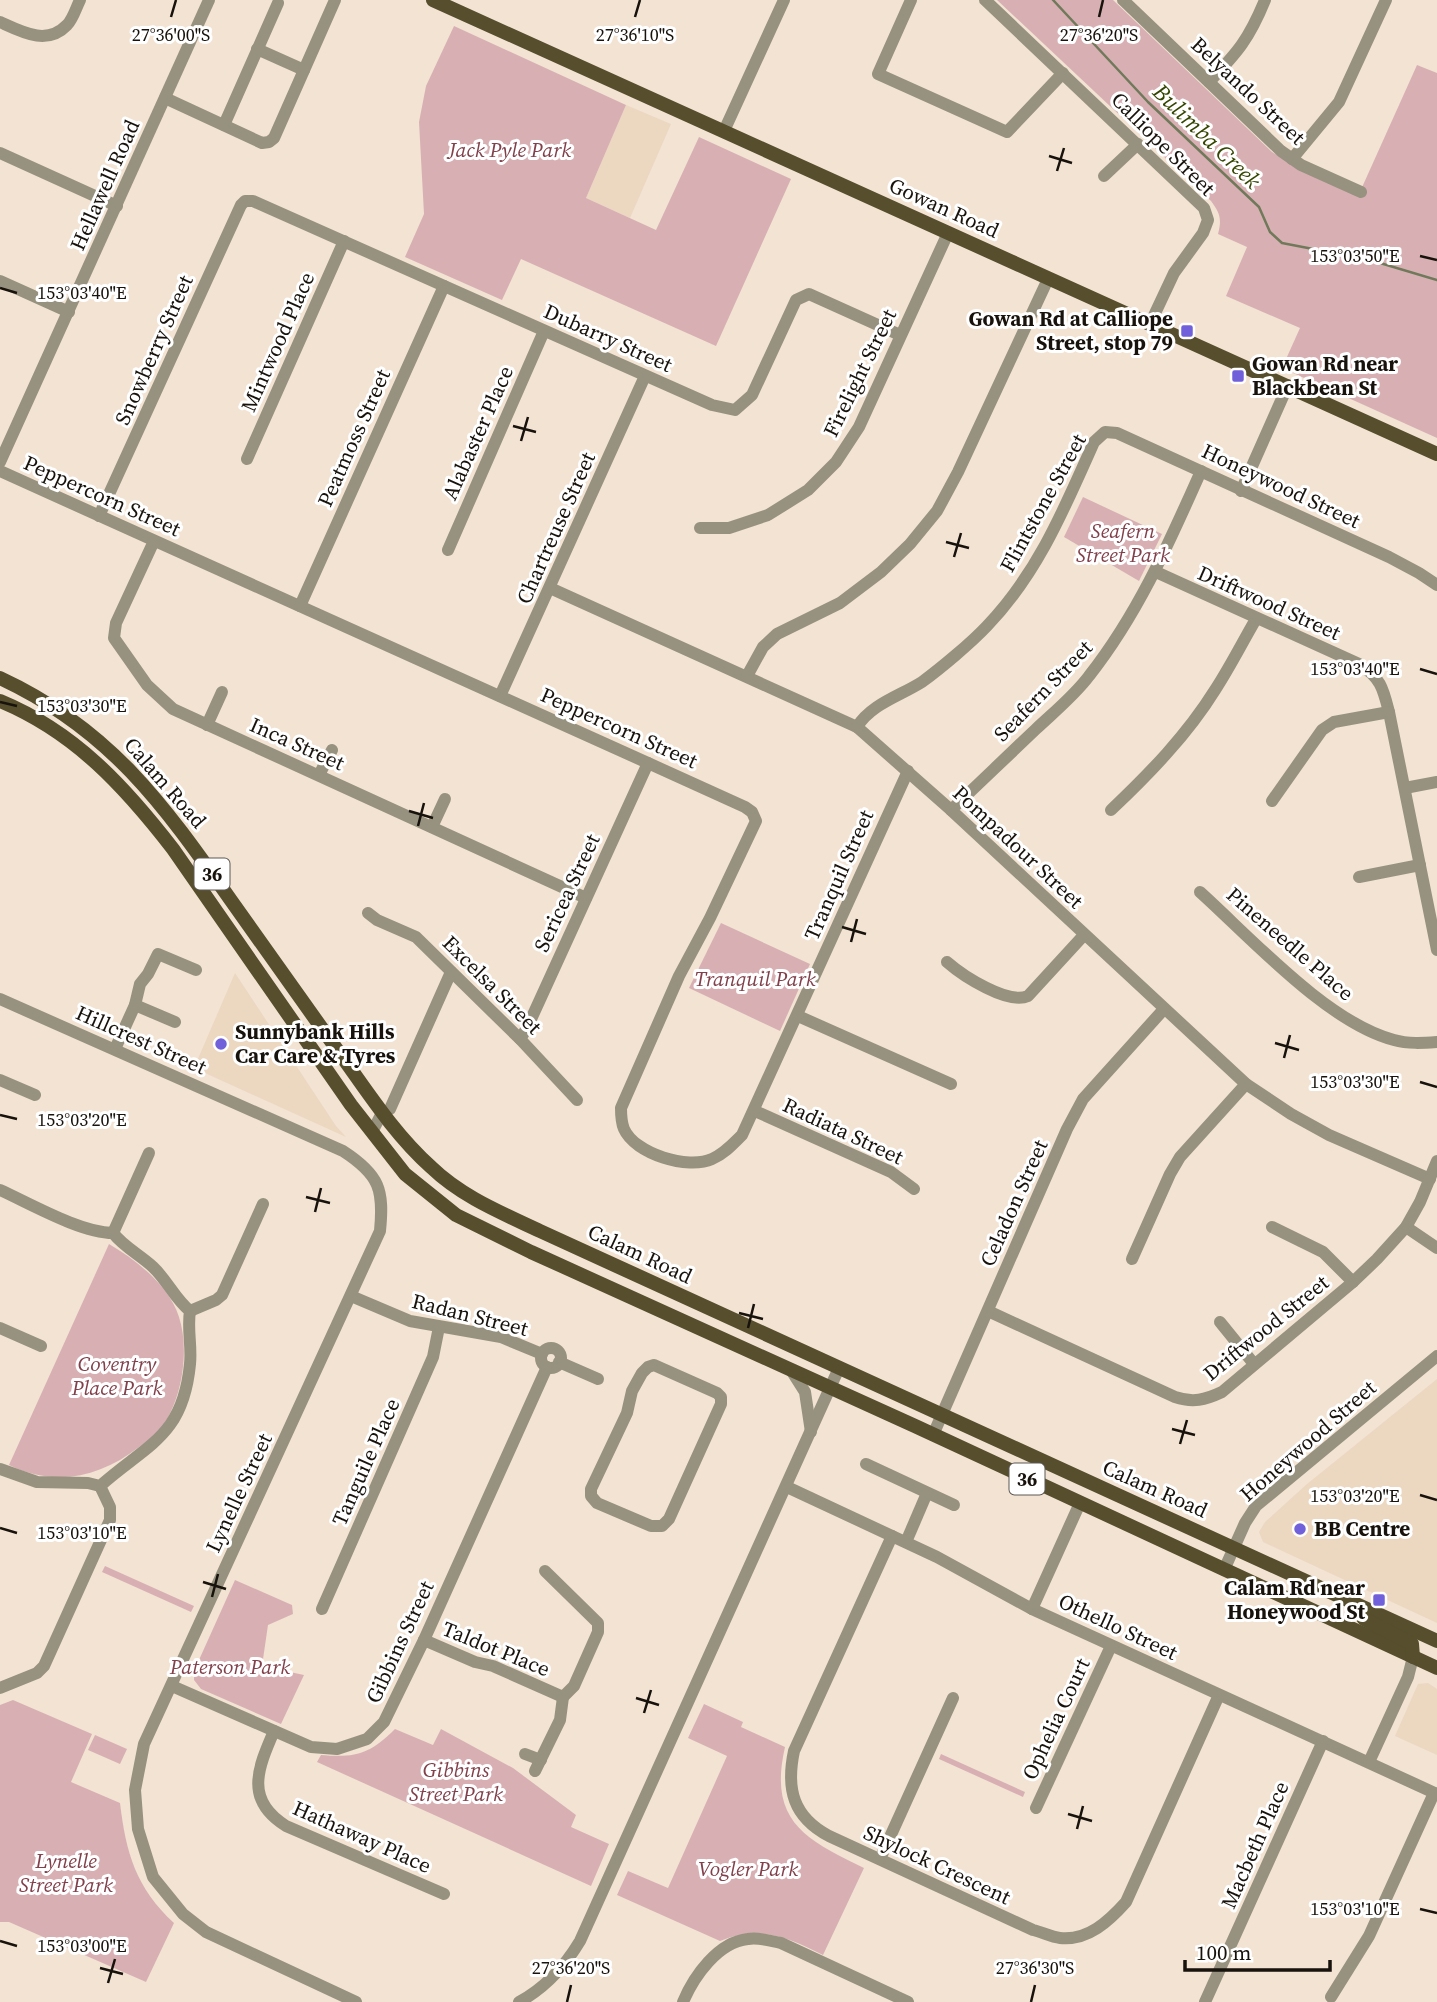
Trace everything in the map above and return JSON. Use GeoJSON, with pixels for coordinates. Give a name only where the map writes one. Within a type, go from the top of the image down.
{"type":"FeatureCollection","features":[{"type":"Feature","properties":{"kind":"main road","name":"Gowan Road"},"geometry":{"type":"LineString","coordinates":[[433,0],[1437,454]]}},
{"type":"Feature","properties":{"kind":"main road","name":"Calam Road"},"geometry":{"type":"LineString","coordinates":[[0,678],[41,700],[87,730],[132,771],[176,824],[383,1113],[431,1168],[461,1191],[485,1206],[1437,1640]]}},
{"type":"Feature","properties":{"kind":"main road","name":"36"},"geometry":{"type":"LineString","coordinates":[[0,701],[41,723],[85,752],[109,773],[143,811],[173,849],[372,1132]]}},
{"type":"Feature","properties":{"kind":"main road","name":"Calam Road"},"geometry":{"type":"LineString","coordinates":[[372,1132],[405,1174],[446,1208],[468,1222],[1437,1668]]}},
{"type":"Feature","properties":{"kind":"main road"},"geometry":{"type":"LineString","coordinates":[[1350,1601],[1363,1619],[1411,1642],[1414,1647],[1413,1657]]}},
{"type":"Feature","properties":{"kind":"street"},"geometry":{"type":"LineString","coordinates":[[0,22],[30,36],[52,36],[68,24],[80,0]]}},
{"type":"Feature","properties":{"kind":"street","name":"Hellawell Road"},"geometry":{"type":"LineString","coordinates":[[0,462],[209,0]]}},
{"type":"Feature","properties":{"kind":"street"},"geometry":{"type":"LineString","coordinates":[[165,98],[262,143],[269,142],[274,138],[335,0]]}},
{"type":"Feature","properties":{"kind":"street"},"geometry":{"type":"LineString","coordinates":[[724,131],[784,0]]}},
{"type":"Feature","properties":{"kind":"street"},"geometry":{"type":"LineString","coordinates":[[911,0],[878,74],[1007,132],[1063,73]]}},
{"type":"Feature","properties":{"kind":"street","name":"Calliope Street"},"geometry":{"type":"LineString","coordinates":[[985,0],[1204,208],[1208,219],[1203,233],[1174,273],[1150,324]]}},
{"type":"Feature","properties":{"kind":"street"},"geometry":{"type":"LineString","coordinates":[[1209,82],[1237,53],[1252,31],[1265,0]]}},
{"type":"Feature","properties":{"kind":"street"},"geometry":{"type":"LineString","coordinates":[[1292,159],[1339,102],[1385,0]]}},
{"type":"Feature","properties":{"kind":"street","name":"Belyando Street"},"geometry":{"type":"LineString","coordinates":[[1125,1],[1292,159],[1361,192]]}},
{"type":"Feature","properties":{"kind":"street"},"geometry":{"type":"LineString","coordinates":[[223,125],[278,3]]}},
{"type":"Feature","properties":{"kind":"street"},"geometry":{"type":"LineString","coordinates":[[257,49],[304,70]]}},
{"type":"Feature","properties":{"kind":"street"},"geometry":{"type":"LineString","coordinates":[[1104,177],[1138,144]]}},
{"type":"Feature","properties":{"kind":"street"},"geometry":{"type":"LineString","coordinates":[[0,153],[117,206]]}},
{"type":"Feature","properties":{"kind":"street","name":"Dubarry Street"},"geometry":{"type":"LineString","coordinates":[[246,201],[253,201],[712,405],[735,410],[752,395],[796,300],[808,294],[900,335]]}},
{"type":"Feature","properties":{"kind":"street","name":"Snowberry Street"},"geometry":{"type":"LineString","coordinates":[[99,516],[241,205],[246,201]]}},
{"type":"Feature","properties":{"kind":"street","name":"Firelight Street"},"geometry":{"type":"LineString","coordinates":[[700,528],[729,528],[768,515],[808,490],[836,462],[859,427],[948,233]]}},
{"type":"Feature","properties":{"kind":"street","name":"Mintwood Place"},"geometry":{"type":"LineString","coordinates":[[247,459],[344,241]]}},
{"type":"Feature","properties":{"kind":"street"},"geometry":{"type":"LineString","coordinates":[[747,676],[763,647],[777,634],[840,603],[881,572],[910,544],[937,511],[958,472],[1048,279]]}},
{"type":"Feature","properties":{"kind":"street"},"geometry":{"type":"LineString","coordinates":[[0,281],[69,312]]}},
{"type":"Feature","properties":{"kind":"street","name":"Peatmoss Street"},"geometry":{"type":"LineString","coordinates":[[300,606],[443,286]]}},
{"type":"Feature","properties":{"kind":"street","name":"Alabaster Place"},"geometry":{"type":"LineString","coordinates":[[447,550],[544,331]]}},
{"type":"Feature","properties":{"kind":"street","name":"Chartreuse Street"},"geometry":{"type":"LineString","coordinates":[[500,696],[645,376]]}},
{"type":"Feature","properties":{"kind":"street"},"geometry":{"type":"LineString","coordinates":[[1241,491],[1288,385]]}},
{"type":"Feature","properties":{"kind":"street","name":"Honeywood Street"},"geometry":{"type":"LineString","coordinates":[[1104,432],[1117,433],[1389,557],[1437,585]]}},
{"type":"Feature","properties":{"kind":"street","name":"Flintstone Street"},"geometry":{"type":"LineString","coordinates":[[857,727],[864,715],[923,681],[987,627],[1031,572],[1056,527],[1094,442],[1104,432]]}},
{"type":"Feature","properties":{"kind":"street","name":"Peppercorn Street"},"geometry":{"type":"LineString","coordinates":[[0,471],[752,812],[756,821],[674,988],[624,1098],[621,1120],[624,1130],[640,1146],[667,1158],[696,1163],[712,1159],[726,1150],[743,1135],[755,1111]]}},
{"type":"Feature","properties":{"kind":"street","name":"Seafern Street"},"geometry":{"type":"LineString","coordinates":[[951,810],[1087,679],[1132,617],[1156,572],[1201,471]]}},
{"type":"Feature","properties":{"kind":"street","name":"Inca Street"},"geometry":{"type":"LineString","coordinates":[[154,541],[116,623],[114,638],[147,685],[173,709],[586,898]]}},
{"type":"Feature","properties":{"kind":"street","name":"Driftwood Street"},"geometry":{"type":"LineString","coordinates":[[1156,572],[1374,673],[1382,686],[1389,712],[1437,950]]}},
{"type":"Feature","properties":{"kind":"street","name":"Pompadour Street"},"geometry":{"type":"LineString","coordinates":[[550,588],[857,727],[951,810],[1246,1084],[1329,1135],[1430,1179]]}},
{"type":"Feature","properties":{"kind":"street"},"geometry":{"type":"LineString","coordinates":[[1111,810],[1178,741],[1215,691],[1256,619]]}},
{"type":"Feature","properties":{"kind":"street"},"geometry":{"type":"LineString","coordinates":[[207,725],[222,692]]}},
{"type":"Feature","properties":{"kind":"street"},"geometry":{"type":"LineString","coordinates":[[1272,801],[1322,730],[1334,722],[1389,712]]}},
{"type":"Feature","properties":{"kind":"street"},"geometry":{"type":"LineString","coordinates":[[319,775],[332,750]]}},
{"type":"Feature","properties":{"kind":"street","name":"Sericea Street"},"geometry":{"type":"LineString","coordinates":[[520,1039],[648,763]]}},
{"type":"Feature","properties":{"kind":"street","name":"Tranquil Street"},"geometry":{"type":"LineString","coordinates":[[755,1111],[908,771]]}},
{"type":"Feature","properties":{"kind":"street"},"geometry":{"type":"LineString","coordinates":[[1405,788],[1437,782]]}},
{"type":"Feature","properties":{"kind":"street"},"geometry":{"type":"LineString","coordinates":[[432,827],[445,799]]}},
{"type":"Feature","properties":{"kind":"street"},"geometry":{"type":"LineString","coordinates":[[1359,877],[1420,865]]}},
{"type":"Feature","properties":{"kind":"street","name":"Pineneedle Place"},"geometry":{"type":"LineString","coordinates":[[1200,892],[1313,995],[1342,1016],[1395,1040],[1437,1042]]}},
{"type":"Feature","properties":{"kind":"street","name":"Excelsa Street"},"geometry":{"type":"LineString","coordinates":[[368,913],[377,920],[416,937],[520,1039],[577,1100]]}},
{"type":"Feature","properties":{"kind":"street"},"geometry":{"type":"LineString","coordinates":[[947,962],[960,974],[1020,1000],[1028,996],[1084,935]]}},
{"type":"Feature","properties":{"kind":"street"},"geometry":{"type":"LineString","coordinates":[[115,1049],[135,1005],[140,984],[158,954],[196,970]]}},
{"type":"Feature","properties":{"kind":"street"},"geometry":{"type":"LineString","coordinates":[[372,1132],[383,1113],[390,1109],[450,972]]}},
{"type":"Feature","properties":{"kind":"street","name":"Hillcrest Street"},"geometry":{"type":"LineString","coordinates":[[0,999],[343,1151],[357,1160],[379,1186],[383,1200],[380,1231],[351,1296]]}},
{"type":"Feature","properties":{"kind":"street"},"geometry":{"type":"LineString","coordinates":[[135,1005],[175,1022]]}},
{"type":"Feature","properties":{"kind":"street","name":"Celadon Street"},"geometry":{"type":"LineString","coordinates":[[933,1435],[1083,1098],[1164,1009]]}},
{"type":"Feature","properties":{"kind":"street"},"geometry":{"type":"LineString","coordinates":[[798,1016],[951,1084]]}},
{"type":"Feature","properties":{"kind":"street"},"geometry":{"type":"LineString","coordinates":[[0,1080],[35,1095]]}},
{"type":"Feature","properties":{"kind":"street"},"geometry":{"type":"LineString","coordinates":[[1132,1258],[1180,1157],[1246,1084]]}},
{"type":"Feature","properties":{"kind":"street","name":"Radiata Street"},"geometry":{"type":"LineString","coordinates":[[755,1111],[891,1172],[914,1189]]}},
{"type":"Feature","properties":{"kind":"street"},"geometry":{"type":"LineString","coordinates":[[113,1233],[149,1153]]}},
{"type":"Feature","properties":{"kind":"street","name":"Driftwood Street"},"geometry":{"type":"LineString","coordinates":[[988,1311],[1175,1397],[1189,1401],[1206,1400],[1222,1392],[1353,1282],[1406,1227],[1437,1161]]}},
{"type":"Feature","properties":{"kind":"street"},"geometry":{"type":"LineString","coordinates":[[0,1190],[83,1227],[100,1233],[113,1233]]}},
{"type":"Feature","properties":{"kind":"street"},"geometry":{"type":"LineString","coordinates":[[190,1311],[222,1295],[263,1205]]}},
{"type":"Feature","properties":{"kind":"street"},"geometry":{"type":"LineString","coordinates":[[1272,1227],[1323,1252],[1353,1282]]}},
{"type":"Feature","properties":{"kind":"street"},"geometry":{"type":"LineString","coordinates":[[1406,1227],[1437,1248]]}},
{"type":"Feature","properties":{"kind":"street"},"geometry":{"type":"LineString","coordinates":[[113,1233],[119,1241],[153,1267],[179,1302],[190,1311]]}},
{"type":"Feature","properties":{"kind":"street","name":"Radan Street"},"geometry":{"type":"LineString","coordinates":[[351,1296],[410,1321],[501,1338],[542,1354],[542,1362],[553,1365]]}},
{"type":"Feature","properties":{"kind":"street","name":"Lynelle Street"},"geometry":{"type":"LineString","coordinates":[[351,1296],[144,1744],[135,1790],[138,1829],[153,1877],[183,1914],[206,1933],[356,2002]]}},
{"type":"Feature","properties":{"kind":"street"},"geometry":{"type":"LineString","coordinates":[[100,1486],[152,1446],[168,1429],[181,1406],[190,1363],[190,1311]]}},
{"type":"Feature","properties":{"kind":"street"},"geometry":{"type":"LineString","coordinates":[[1220,1322],[1254,1364]]}},
{"type":"Feature","properties":{"kind":"street","name":"Tanguile Place"},"geometry":{"type":"LineString","coordinates":[[322,1609],[433,1357],[439,1327]]}},
{"type":"Feature","properties":{"kind":"street"},"geometry":{"type":"LineString","coordinates":[[0,1328],[41,1346]]}},
{"type":"Feature","properties":{"kind":"street","name":"Honeywood Street"},"geometry":{"type":"LineString","coordinates":[[1224,1570],[1248,1517],[1256,1506],[1437,1356]]}},
{"type":"Feature","properties":{"kind":"street"},"geometry":{"type":"LineString","coordinates":[[553,1365],[598,1379]]}},
{"type":"Feature","properties":{"kind":"street","name":"Gibbins Street"},"geometry":{"type":"LineString","coordinates":[[172,1686],[311,1747],[337,1749],[367,1739],[384,1722],[553,1365]]}},
{"type":"Feature","properties":{"kind":"street"},"geometry":{"type":"LineString","coordinates":[[654,1365],[721,1396],[721,1404],[669,1519],[662,1526],[651,1526],[597,1503],[591,1496],[591,1489],[627,1413],[632,1391],[642,1373],[654,1365]]}},
{"type":"Feature","properties":{"kind":"street"},"geometry":{"type":"LineString","coordinates":[[519,2002],[566,1963],[580,1941],[839,1368]]}},
{"type":"Feature","properties":{"kind":"street"},"geometry":{"type":"LineString","coordinates":[[791,1370],[805,1392],[811,1432]]}},
{"type":"Feature","properties":{"kind":"street"},"geometry":{"type":"LineString","coordinates":[[866,1464],[954,1505]]}},
{"type":"Feature","properties":{"kind":"street"},"geometry":{"type":"LineString","coordinates":[[0,1469],[37,1482],[88,1483],[100,1486]]}},
{"type":"Feature","properties":{"kind":"street"},"geometry":{"type":"LineString","coordinates":[[0,1688],[37,1673],[44,1666],[110,1520],[110,1507],[100,1486]]}},
{"type":"Feature","properties":{"kind":"street","name":"Othello Street"},"geometry":{"type":"LineString","coordinates":[[786,1487],[906,1542],[1032,1609],[1435,1793]]}},
{"type":"Feature","properties":{"kind":"street"},"geometry":{"type":"LineString","coordinates":[[906,1542],[927,1493]]}},
{"type":"Feature","properties":{"kind":"street"},"geometry":{"type":"LineString","coordinates":[[1032,1609],[1080,1503]]}},
{"type":"Feature","properties":{"kind":"street","name":"Shylock Crescent"},"geometry":{"type":"LineString","coordinates":[[892,1536],[794,1751],[790,1772],[792,1795],[804,1818],[816,1829],[1033,1930],[1061,1938],[1087,1934],[1109,1921],[1126,1902],[1219,1695]]}},
{"type":"Feature","properties":{"kind":"street","name":"Taldot Place"},"geometry":{"type":"LineString","coordinates":[[424,1640],[475,1662],[493,1666],[563,1697],[575,1686],[598,1632],[597,1623],[545,1571]]}},
{"type":"Feature","properties":{"kind":"street","name":"Ophelia Court"},"geometry":{"type":"LineString","coordinates":[[1036,1808],[1111,1646]]}},
{"type":"Feature","properties":{"kind":"street"},"geometry":{"type":"LineString","coordinates":[[1369,1762],[1408,1677],[1413,1657]]}},
{"type":"Feature","properties":{"kind":"street"},"geometry":{"type":"LineString","coordinates":[[525,1754],[538,1765],[559,1720],[563,1697]]}},
{"type":"Feature","properties":{"kind":"street"},"geometry":{"type":"LineString","coordinates":[[880,1859],[953,1698]]}},
{"type":"Feature","properties":{"kind":"street","name":"Hathaway Place"},"geometry":{"type":"LineString","coordinates":[[274,1731],[259,1767],[258,1788],[264,1805],[274,1819],[444,1895]]}},
{"type":"Feature","properties":{"kind":"street","name":"Macbeth Place"},"geometry":{"type":"LineString","coordinates":[[1205,2002],[1322,1741]]}},
{"type":"Feature","properties":{"kind":"street"},"geometry":{"type":"LineString","coordinates":[[1331,1997],[1369,1936],[1435,1793]]}},
{"type":"Feature","properties":{"kind":"street"},"geometry":{"type":"LineString","coordinates":[[683,2002],[703,1967],[726,1947],[746,1939],[781,1943],[908,2002]]}},
{"type":"Feature","properties":{"kind":"shaded area"},"geometry":{"type":"Polygon","coordinates":[[[626,105],[671,124],[630,218],[586,198],[626,105]]]}},
{"type":"Feature","properties":{"kind":"shaded area"},"geometry":{"type":"Polygon","coordinates":[[[235,973],[336,1126],[346,1137],[194,1068],[235,973]]]}},
{"type":"Feature","properties":{"kind":"shaded area"},"geometry":{"type":"Polygon","coordinates":[[[1437,1379],[1437,1623],[1263,1542],[1259,1532],[1265,1522],[1307,1484],[1437,1379]]]}},
{"type":"Feature","properties":{"kind":"shaded area"},"geometry":{"type":"Polygon","coordinates":[[[1428,1683],[1437,1689],[1437,1755],[1395,1736],[1418,1684],[1428,1683]]]}},
{"type":"Feature","properties":{"kind":"green space"},"geometry":{"type":"Polygon","coordinates":[[[997,0],[1113,0],[1272,152],[1294,165],[1359,194],[1417,65],[1437,73],[1437,438],[1282,368],[1300,328],[1226,296],[1247,247],[1218,234],[1219,216],[1211,201],[997,0]]]}},
{"type":"Feature","properties":{"kind":"green space","name":"Jack Pyle Park"},"geometry":{"type":"Polygon","coordinates":[[[454,26],[626,105],[586,198],[656,230],[699,137],[791,179],[716,346],[521,259],[502,300],[405,257],[424,214],[419,122],[426,86],[454,26]]]}},
{"type":"Feature","properties":{"kind":"green space","name":"Seafern Street Park"},"geometry":{"type":"Polygon","coordinates":[[[1083,497],[1162,534],[1139,581],[1064,537],[1083,497]]]}},
{"type":"Feature","properties":{"kind":"green space","name":"Tranquil Park"},"geometry":{"type":"Polygon","coordinates":[[[721,923],[810,964],[780,1031],[689,988],[721,923]]]}},
{"type":"Feature","properties":{"kind":"green space","name":"Coventry Place Park"},"geometry":{"type":"Polygon","coordinates":[[[109,1244],[160,1284],[179,1317],[184,1360],[174,1405],[168,1418],[153,1437],[108,1466],[76,1476],[43,1476],[26,1472],[9,1465],[109,1244]]]}},
{"type":"Feature","properties":{"kind":"green space"},"geometry":{"type":"Polygon","coordinates":[[[105,1566],[194,1606],[191,1612],[102,1572],[105,1566]]]}},
{"type":"Feature","properties":{"kind":"green space","name":"Paterson Park"},"geometry":{"type":"Polygon","coordinates":[[[235,1580],[292,1605],[293,1614],[268,1625],[262,1666],[304,1675],[281,1724],[201,1689],[194,1680],[194,1671],[235,1580]]]}},
{"type":"Feature","properties":{"kind":"green space","name":"Lynelle Street Park"},"geometry":{"type":"Polygon","coordinates":[[[13,1700],[92,1734],[71,1782],[120,1803],[135,1869],[150,1897],[174,1923],[146,1982],[9,1922],[0,1922],[0,1705],[13,1700]]]}},
{"type":"Feature","properties":{"kind":"green space","name":"Vogler Park"},"geometry":{"type":"Polygon","coordinates":[[[704,1704],[743,1722],[741,1727],[785,1747],[781,1772],[782,1793],[787,1810],[796,1824],[824,1847],[864,1868],[823,1955],[773,1935],[748,1934],[720,1941],[617,1895],[628,1871],[668,1888],[727,1756],[688,1738],[704,1704]]]}},
{"type":"Feature","properties":{"kind":"green space","name":"Gibbins Street Park"},"geometry":{"type":"Polygon","coordinates":[[[395,1729],[433,1745],[441,1729],[513,1768],[576,1815],[571,1827],[609,1844],[591,1886],[317,1762],[321,1755],[353,1755],[370,1749],[395,1729]]]}},
{"type":"Feature","properties":{"kind":"green space"},"geometry":{"type":"Polygon","coordinates":[[[95,1735],[127,1749],[120,1764],[88,1750],[95,1735]]]}},
{"type":"Feature","properties":{"kind":"green space"},"geometry":{"type":"Polygon","coordinates":[[[941,1754],[1025,1792],[1023,1797],[939,1759],[941,1754]]]}},
{"type":"Feature","properties":{"kind":"waterway","name":"Bulimba Creek"},"geometry":{"type":"LineString","coordinates":[[1053,0],[1148,102],[1259,207],[1270,232],[1282,243],[1370,260],[1437,280]]}},
{"type":"Feature","properties":{"kind":"place","name":"Gowan Rd at Calliope Street, stop 79"},"geometry":{"type":"Point","coordinates":[1187,331]}},
{"type":"Feature","properties":{"kind":"place","name":"Gowan Rd near Blackbean St"},"geometry":{"type":"Point","coordinates":[1238,376]}},
{"type":"Feature","properties":{"kind":"place","name":"Sunnybank Hills Car Care & Tyres"},"geometry":{"type":"Point","coordinates":[221,1044]}},
{"type":"Feature","properties":{"kind":"place","name":"BB Centre"},"geometry":{"type":"Point","coordinates":[1300,1529]}},
{"type":"Feature","properties":{"kind":"place","name":"Calam Rd near Honeywood St"},"geometry":{"type":"Point","coordinates":[1379,1600]}}]}
